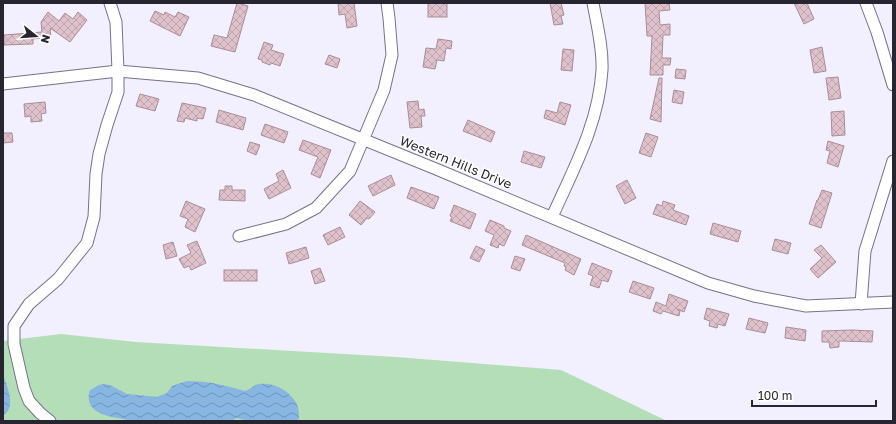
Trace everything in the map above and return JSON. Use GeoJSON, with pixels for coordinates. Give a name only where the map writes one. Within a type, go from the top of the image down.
{"type":"FeatureCollection","features":[{"type":"Feature","properties":{"kind":"street"},"geometry":{"type":"LineString","coordinates":[[50,421],[40,413],[30,401],[24,388],[14,344],[14,326],[29,304],[58,279],[87,243],[94,216],[96,174],[99,154],[118,92],[116,22],[110,3]]}},
{"type":"Feature","properties":{"kind":"street"},"geometry":{"type":"LineString","coordinates":[[239,236],[286,224],[316,208],[350,171],[384,90],[392,55],[387,3]]}},
{"type":"Feature","properties":{"kind":"street"},"geometry":{"type":"LineString","coordinates":[[552,217],[588,137],[600,90],[602,68],[599,36],[593,3]]}},
{"type":"Feature","properties":{"kind":"street"},"geometry":{"type":"LineString","coordinates":[[866,3],[882,47],[893,85]]}},
{"type":"Feature","properties":{"kind":"street","name":"Western Hills Drive"},"geometry":{"type":"LineString","coordinates":[[3,84],[118,71],[198,78],[254,95],[552,217],[708,283],[754,296],[806,306],[893,302]]}},
{"type":"Feature","properties":{"kind":"street"},"geometry":{"type":"LineString","coordinates":[[861,304],[865,251],[893,161]]}},
{"type":"Feature","properties":{"kind":"green space"},"geometry":{"type":"Polygon","coordinates":[[[61,334],[136,342],[396,357],[561,370],[667,421],[3,421],[3,341],[61,334]]]}},
{"type":"Feature","properties":{"kind":"water"},"geometry":{"type":"Polygon","coordinates":[[[3,375],[10,396],[10,402],[7,412],[3,415],[3,375]]]}},
{"type":"Feature","properties":{"kind":"water"},"geometry":{"type":"Polygon","coordinates":[[[187,381],[216,384],[245,391],[259,384],[274,385],[288,393],[295,401],[298,407],[299,419],[296,421],[248,421],[237,418],[230,421],[128,420],[106,416],[94,409],[90,404],[90,390],[99,385],[110,385],[127,394],[157,397],[167,393],[172,386],[187,381]]]}},
{"type":"Feature","properties":{"kind":"building"},"geometry":{"type":"Polygon","coordinates":[[[237,3],[248,6],[235,52],[211,46],[214,35],[227,38],[237,3]]]}},
{"type":"Feature","properties":{"kind":"building"},"geometry":{"type":"Polygon","coordinates":[[[338,3],[354,3],[357,26],[347,28],[345,14],[339,15],[338,3]]]}},
{"type":"Feature","properties":{"kind":"building"},"geometry":{"type":"Polygon","coordinates":[[[428,3],[447,3],[447,17],[428,17],[428,3]]]}},
{"type":"Feature","properties":{"kind":"building"},"geometry":{"type":"Polygon","coordinates":[[[550,3],[561,3],[564,15],[561,16],[563,24],[554,25],[550,3]]]}},
{"type":"Feature","properties":{"kind":"building"},"geometry":{"type":"Polygon","coordinates":[[[645,3],[669,3],[670,10],[659,11],[660,25],[670,24],[670,35],[663,35],[662,58],[671,58],[670,65],[663,65],[663,75],[650,75],[652,36],[647,36],[645,3]]]}},
{"type":"Feature","properties":{"kind":"building"},"geometry":{"type":"Polygon","coordinates":[[[794,3],[807,3],[814,19],[804,24],[794,3]]]}},
{"type":"Feature","properties":{"kind":"building"},"geometry":{"type":"Polygon","coordinates":[[[155,11],[164,15],[165,12],[175,17],[178,12],[189,17],[180,36],[150,21],[155,11]]]}},
{"type":"Feature","properties":{"kind":"building"},"geometry":{"type":"Polygon","coordinates":[[[48,12],[59,21],[65,13],[73,19],[78,12],[87,20],[70,42],[50,28],[51,37],[33,39],[33,44],[4,45],[4,35],[42,32],[41,22],[48,12]]]}},
{"type":"Feature","properties":{"kind":"building"},"geometry":{"type":"Polygon","coordinates":[[[438,39],[452,41],[451,49],[446,48],[444,61],[437,60],[435,69],[423,67],[426,48],[436,49],[438,39]]]}},
{"type":"Feature","properties":{"kind":"building"},"geometry":{"type":"Polygon","coordinates":[[[264,42],[273,45],[271,50],[284,54],[280,66],[271,63],[270,65],[258,59],[264,42]]]}},
{"type":"Feature","properties":{"kind":"building"},"geometry":{"type":"Polygon","coordinates":[[[822,47],[826,71],[814,73],[810,50],[822,47]]]}},
{"type":"Feature","properties":{"kind":"building"},"geometry":{"type":"Polygon","coordinates":[[[563,49],[574,50],[572,71],[561,70],[563,49]]]}},
{"type":"Feature","properties":{"kind":"building"},"geometry":{"type":"Polygon","coordinates":[[[329,55],[340,59],[337,68],[325,64],[329,55]]]}},
{"type":"Feature","properties":{"kind":"building"},"geometry":{"type":"Polygon","coordinates":[[[676,69],[686,70],[685,79],[675,78],[676,69]]]}},
{"type":"Feature","properties":{"kind":"building"},"geometry":{"type":"Polygon","coordinates":[[[838,77],[841,98],[829,100],[826,78],[838,77]]]}},
{"type":"Feature","properties":{"kind":"building"},"geometry":{"type":"Polygon","coordinates":[[[659,78],[662,78],[661,122],[650,119],[659,78]]]}},
{"type":"Feature","properties":{"kind":"building"},"geometry":{"type":"Polygon","coordinates":[[[674,90],[684,92],[682,104],[672,102],[674,90]]]}},
{"type":"Feature","properties":{"kind":"building"},"geometry":{"type":"Polygon","coordinates":[[[140,94],[159,99],[155,111],[136,106],[140,94]]]}},
{"type":"Feature","properties":{"kind":"building"},"geometry":{"type":"Polygon","coordinates":[[[418,101],[419,110],[424,109],[425,116],[421,116],[422,127],[410,128],[407,102],[418,101]]]}},
{"type":"Feature","properties":{"kind":"building"},"geometry":{"type":"Polygon","coordinates":[[[45,102],[46,113],[41,114],[42,121],[31,122],[31,116],[25,117],[24,104],[45,102]]]}},
{"type":"Feature","properties":{"kind":"building"},"geometry":{"type":"Polygon","coordinates":[[[560,102],[571,105],[565,125],[544,118],[546,110],[557,113],[560,102]]]}},
{"type":"Feature","properties":{"kind":"building"},"geometry":{"type":"Polygon","coordinates":[[[182,103],[206,108],[203,119],[197,118],[197,121],[185,118],[184,122],[177,121],[182,103]]]}},
{"type":"Feature","properties":{"kind":"building"},"geometry":{"type":"Polygon","coordinates":[[[219,110],[246,118],[243,130],[216,122],[219,110]]]}},
{"type":"Feature","properties":{"kind":"building"},"geometry":{"type":"Polygon","coordinates":[[[844,111],[845,135],[832,136],[831,112],[844,111]]]}},
{"type":"Feature","properties":{"kind":"building"},"geometry":{"type":"Polygon","coordinates":[[[468,120],[495,132],[491,142],[463,131],[468,120]]]}},
{"type":"Feature","properties":{"kind":"building"},"geometry":{"type":"Polygon","coordinates":[[[265,124],[288,132],[284,143],[261,135],[265,124]]]}},
{"type":"Feature","properties":{"kind":"building"},"geometry":{"type":"Polygon","coordinates":[[[3,133],[12,133],[13,142],[3,143],[3,133]]]}},
{"type":"Feature","properties":{"kind":"building"},"geometry":{"type":"Polygon","coordinates":[[[646,133],[658,137],[651,157],[639,153],[646,133]]]}},
{"type":"Feature","properties":{"kind":"building"},"geometry":{"type":"Polygon","coordinates":[[[303,140],[331,150],[320,178],[311,174],[318,157],[299,150],[303,140]]]}},
{"type":"Feature","properties":{"kind":"building"},"geometry":{"type":"Polygon","coordinates":[[[828,141],[844,146],[838,167],[827,163],[830,151],[826,150],[828,141]]]}},
{"type":"Feature","properties":{"kind":"building"},"geometry":{"type":"Polygon","coordinates":[[[250,142],[260,145],[256,155],[247,151],[250,142]]]}},
{"type":"Feature","properties":{"kind":"building"},"geometry":{"type":"Polygon","coordinates":[[[524,151],[545,157],[541,168],[521,162],[524,151]]]}},
{"type":"Feature","properties":{"kind":"building"},"geometry":{"type":"Polygon","coordinates":[[[283,170],[291,188],[269,199],[264,189],[279,181],[276,174],[283,170]]]}},
{"type":"Feature","properties":{"kind":"building"},"geometry":{"type":"Polygon","coordinates":[[[391,175],[395,185],[373,196],[368,186],[391,175]]]}},
{"type":"Feature","properties":{"kind":"building"},"geometry":{"type":"Polygon","coordinates":[[[627,180],[636,198],[625,204],[616,186],[627,180]]]}},
{"type":"Feature","properties":{"kind":"building"},"geometry":{"type":"Polygon","coordinates":[[[225,186],[232,186],[232,190],[245,190],[245,201],[219,200],[220,190],[225,190],[225,186]]]}},
{"type":"Feature","properties":{"kind":"building"},"geometry":{"type":"Polygon","coordinates":[[[411,187],[439,197],[434,209],[407,198],[411,187]]]}},
{"type":"Feature","properties":{"kind":"building"},"geometry":{"type":"Polygon","coordinates":[[[822,190],[832,193],[821,228],[809,224],[822,190]]]}},
{"type":"Feature","properties":{"kind":"building"},"geometry":{"type":"Polygon","coordinates":[[[186,201],[205,209],[195,232],[185,227],[188,219],[180,216],[186,201]]]}},
{"type":"Feature","properties":{"kind":"building"},"geometry":{"type":"Polygon","coordinates":[[[360,201],[375,212],[361,225],[349,215],[360,201]]]}},
{"type":"Feature","properties":{"kind":"building"},"geometry":{"type":"Polygon","coordinates":[[[663,201],[675,205],[673,210],[689,216],[686,225],[653,214],[657,204],[662,206],[663,201]]]}},
{"type":"Feature","properties":{"kind":"building"},"geometry":{"type":"Polygon","coordinates":[[[454,205],[476,214],[470,229],[450,221],[452,217],[450,216],[454,205]]]}},
{"type":"Feature","properties":{"kind":"building"},"geometry":{"type":"Polygon","coordinates":[[[490,220],[511,231],[504,246],[499,244],[498,248],[490,245],[494,235],[485,231],[490,220]]]}},
{"type":"Feature","properties":{"kind":"building"},"geometry":{"type":"Polygon","coordinates":[[[713,223],[741,231],[738,242],[710,234],[713,223]]]}},
{"type":"Feature","properties":{"kind":"building"},"geometry":{"type":"Polygon","coordinates":[[[340,227],[345,237],[328,245],[323,235],[340,227]]]}},
{"type":"Feature","properties":{"kind":"building"},"geometry":{"type":"Polygon","coordinates":[[[526,235],[581,259],[574,275],[565,270],[565,263],[522,245],[526,235]]]}},
{"type":"Feature","properties":{"kind":"building"},"geometry":{"type":"Polygon","coordinates":[[[775,239],[791,243],[788,254],[772,250],[775,239]]]}},
{"type":"Feature","properties":{"kind":"building"},"geometry":{"type":"Polygon","coordinates":[[[197,241],[206,263],[191,270],[189,266],[184,268],[179,259],[191,253],[187,245],[197,241]]]}},
{"type":"Feature","properties":{"kind":"building"},"geometry":{"type":"Polygon","coordinates":[[[173,242],[177,256],[166,259],[163,245],[173,242]]]}},
{"type":"Feature","properties":{"kind":"building"},"geometry":{"type":"Polygon","coordinates":[[[821,245],[836,262],[818,278],[810,269],[822,258],[814,250],[821,245]]]}},
{"type":"Feature","properties":{"kind":"building"},"geometry":{"type":"Polygon","coordinates":[[[476,246],[485,250],[479,262],[470,258],[476,246]]]}},
{"type":"Feature","properties":{"kind":"building"},"geometry":{"type":"Polygon","coordinates":[[[306,247],[309,258],[289,264],[286,253],[306,247]]]}},
{"type":"Feature","properties":{"kind":"building"},"geometry":{"type":"Polygon","coordinates":[[[515,256],[525,259],[520,271],[511,268],[515,256]]]}},
{"type":"Feature","properties":{"kind":"building"},"geometry":{"type":"Polygon","coordinates":[[[592,263],[612,271],[608,282],[602,280],[599,288],[590,285],[593,276],[588,274],[592,263]]]}},
{"type":"Feature","properties":{"kind":"building"},"geometry":{"type":"Polygon","coordinates":[[[320,268],[325,281],[315,284],[311,271],[320,268]]]}},
{"type":"Feature","properties":{"kind":"building"},"geometry":{"type":"Polygon","coordinates":[[[224,270],[257,270],[257,281],[224,281],[224,270]]]}},
{"type":"Feature","properties":{"kind":"building"},"geometry":{"type":"Polygon","coordinates":[[[633,281],[654,288],[650,299],[629,292],[633,281]]]}},
{"type":"Feature","properties":{"kind":"building"},"geometry":{"type":"Polygon","coordinates":[[[669,294],[688,301],[684,312],[677,309],[680,311],[679,316],[663,311],[661,314],[653,311],[656,302],[666,306],[669,294]]]}},
{"type":"Feature","properties":{"kind":"building"},"geometry":{"type":"Polygon","coordinates":[[[707,308],[729,314],[725,326],[718,324],[717,328],[709,326],[710,321],[704,319],[707,308]]]}},
{"type":"Feature","properties":{"kind":"building"},"geometry":{"type":"Polygon","coordinates":[[[749,318],[768,323],[765,333],[746,329],[749,318]]]}},
{"type":"Feature","properties":{"kind":"building"},"geometry":{"type":"Polygon","coordinates":[[[786,327],[806,330],[805,341],[785,338],[786,327]]]}},
{"type":"Feature","properties":{"kind":"building"},"geometry":{"type":"Polygon","coordinates":[[[822,331],[873,331],[872,342],[839,341],[839,347],[830,348],[829,342],[822,342],[822,331]]]}}]}
